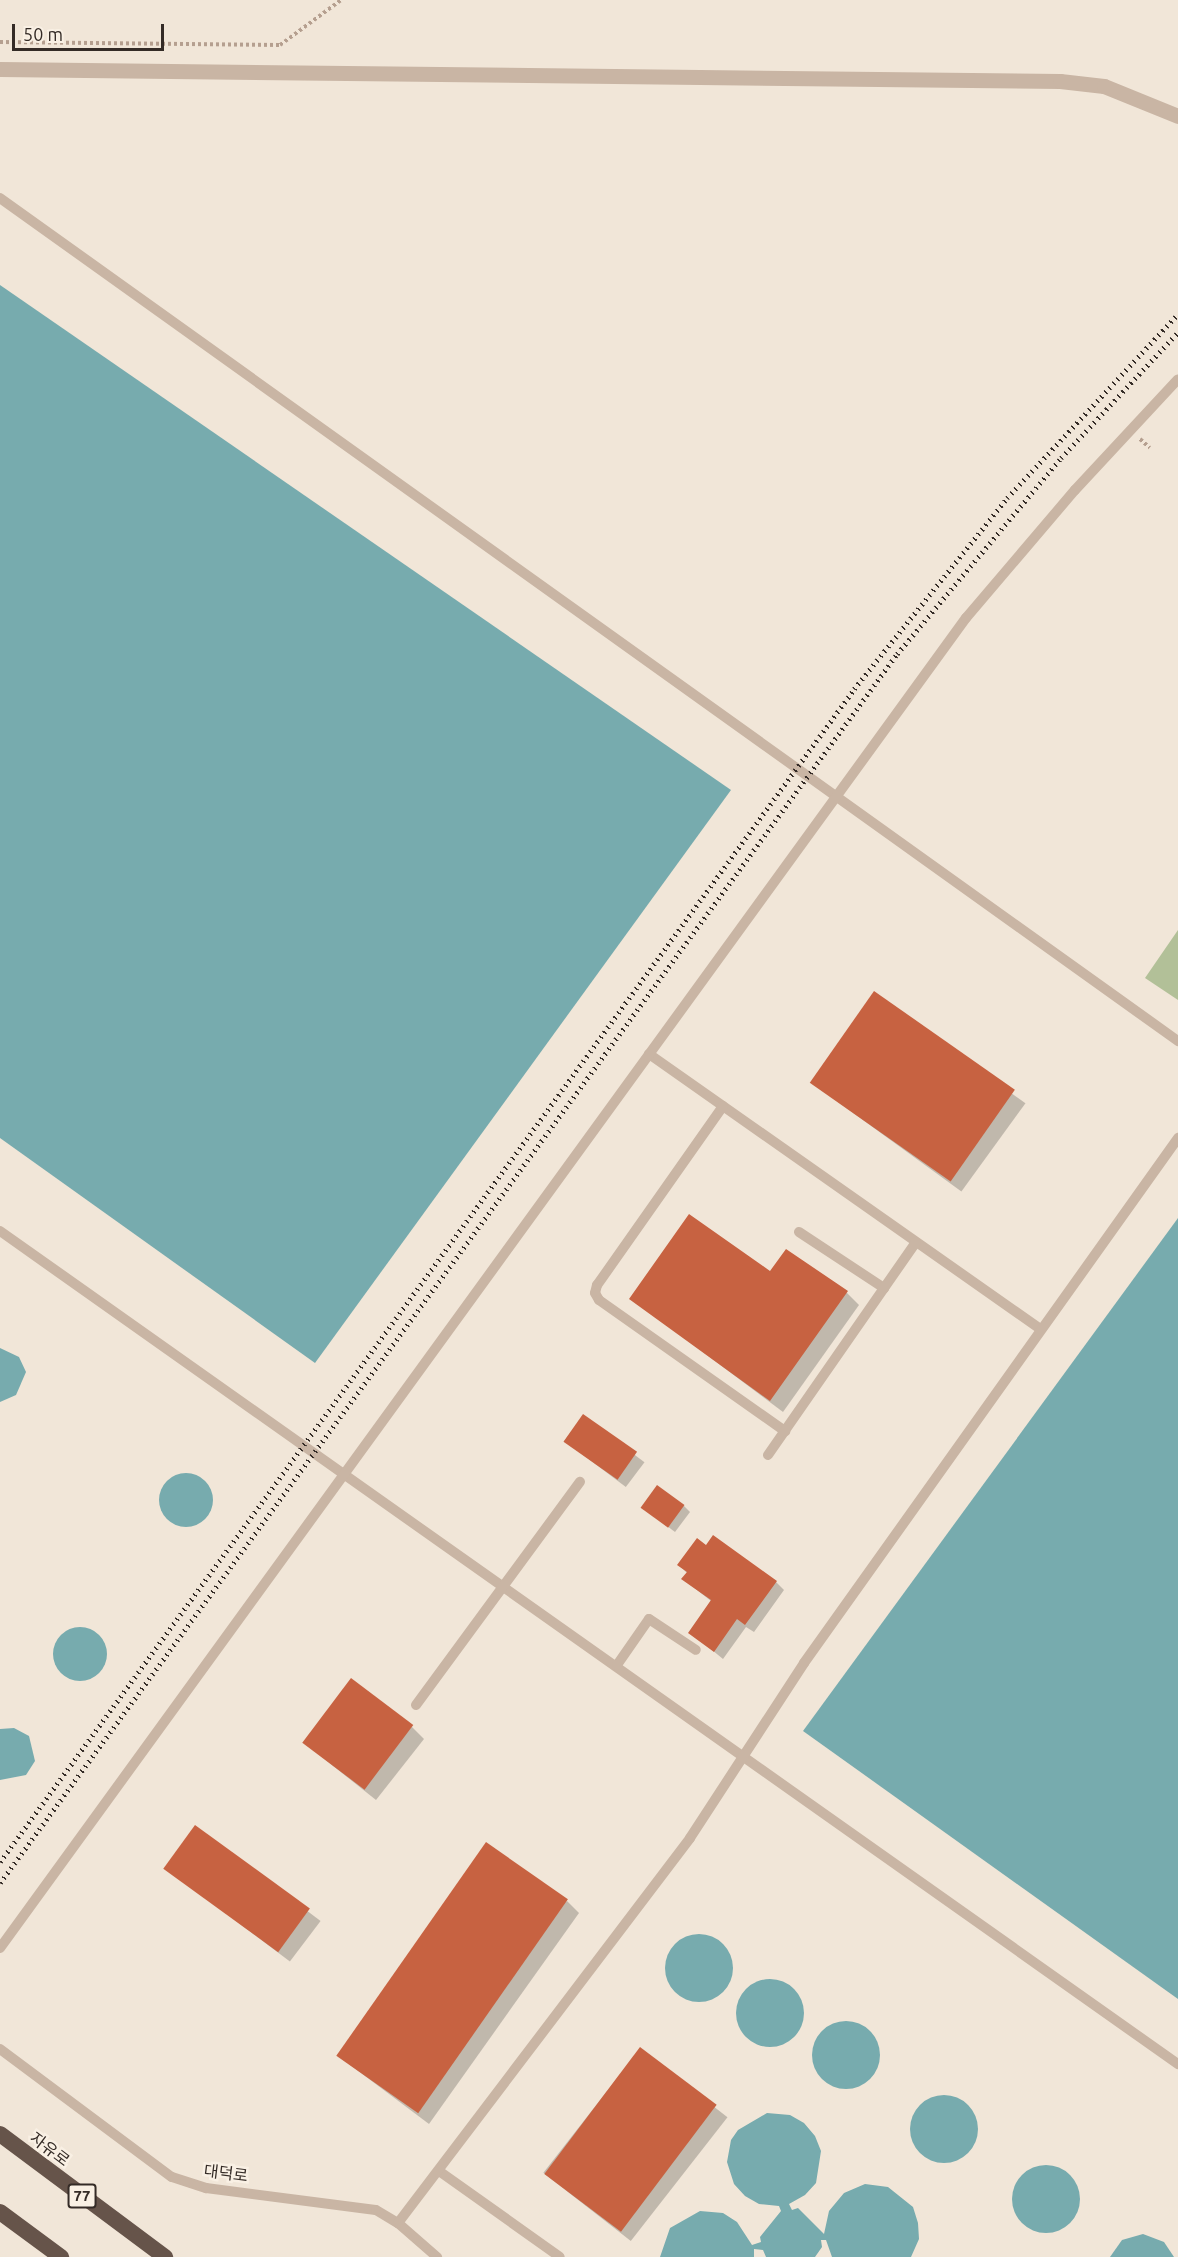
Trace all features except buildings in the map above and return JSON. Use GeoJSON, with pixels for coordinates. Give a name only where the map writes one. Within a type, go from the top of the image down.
{"type":"FeatureCollection","features":[{"type":"Feature","properties":{"kind":"highway","name":"자유로"},"geometry":{"type":"LineString","coordinates":[[0,2134],[165,2257]]}},
{"type":"Feature","properties":{"kind":"highway"},"geometry":{"type":"LineString","coordinates":[[0,2212],[62,2257]]}},
{"type":"Feature","properties":{"kind":"street"},"geometry":{"type":"LineString","coordinates":[[0,69],[1060,81],[1104,86],[1178,116]]}},
{"type":"Feature","properties":{"kind":"lane"},"geometry":{"type":"LineString","coordinates":[[0,198],[838,795],[1178,1041]]}},
{"type":"Feature","properties":{"kind":"lane"},"geometry":{"type":"LineString","coordinates":[[0,1948],[966,618],[1075,490],[1178,379]]}},
{"type":"Feature","properties":{"kind":"lane"},"geometry":{"type":"LineString","coordinates":[[650,1054],[1041,1330]]}},
{"type":"Feature","properties":{"kind":"lane"},"geometry":{"type":"LineString","coordinates":[[723,1106],[597,1285],[596,1293],[599,1300],[784,1431]]}},
{"type":"Feature","properties":{"kind":"lane"},"geometry":{"type":"LineString","coordinates":[[398,2223],[690,1838],[804,1663],[1178,1138]]}},
{"type":"Feature","properties":{"kind":"lane"},"geometry":{"type":"LineString","coordinates":[[0,1231],[343,1475],[745,1754],[1178,2064]]}},
{"type":"Feature","properties":{"kind":"lane"},"geometry":{"type":"LineString","coordinates":[[799,1232],[884,1288]]}},
{"type":"Feature","properties":{"kind":"lane"},"geometry":{"type":"LineString","coordinates":[[768,1455],[916,1242]]}},
{"type":"Feature","properties":{"kind":"lane"},"geometry":{"type":"LineString","coordinates":[[416,1705],[580,1482]]}},
{"type":"Feature","properties":{"kind":"lane"},"geometry":{"type":"LineString","coordinates":[[617,1665],[649,1619],[696,1650]]}},
{"type":"Feature","properties":{"kind":"lane","name":"대덕로"},"geometry":{"type":"LineString","coordinates":[[0,2049],[172,2177],[206,2188],[255,2192],[376,2210],[398,2223],[437,2257]]}},
{"type":"Feature","properties":{"kind":"lane"},"geometry":{"type":"LineString","coordinates":[[439,2171],[560,2257]]}},
{"type":"Feature","properties":{"kind":"path"},"geometry":{"type":"LineString","coordinates":[[0,42],[280,45],[341,0]]}},
{"type":"Feature","properties":{"kind":"green space"},"geometry":{"type":"Polygon","coordinates":[[[1178,930],[1178,1000],[1145,978],[1178,930]]]}},
{"type":"Feature","properties":{"kind":"water"},"geometry":{"type":"Polygon","coordinates":[[[0,285],[731,790],[315,1363],[0,1138],[0,285]]]}},
{"type":"Feature","properties":{"kind":"water"},"geometry":{"type":"Polygon","coordinates":[[[1178,1218],[1178,1999],[803,1731],[1178,1218]]]}},
{"type":"Feature","properties":{"kind":"water"},"geometry":{"type":"Polygon","coordinates":[[[0,1348],[19,1357],[26,1372],[16,1395],[0,1402],[0,1348]]]}},
{"type":"Feature","properties":{"kind":"water"},"geometry":{"type":"Polygon","coordinates":[[[186,1473],[196,1475],[205,1481],[211,1490],[213,1500],[211,1510],[205,1519],[196,1525],[186,1527],[176,1525],[167,1519],[161,1510],[159,1500],[161,1490],[167,1481],[176,1475],[186,1473]]]}},
{"type":"Feature","properties":{"kind":"water"},"geometry":{"type":"Polygon","coordinates":[[[80,1627],[90,1629],[99,1635],[105,1644],[107,1654],[105,1664],[99,1673],[90,1679],[80,1681],[70,1679],[61,1673],[55,1664],[53,1654],[55,1644],[61,1635],[70,1629],[80,1627]]]}},
{"type":"Feature","properties":{"kind":"water"},"geometry":{"type":"Polygon","coordinates":[[[14,1728],[29,1736],[35,1761],[26,1775],[0,1780],[0,1729],[14,1728]]]}},
{"type":"Feature","properties":{"kind":"water"},"geometry":{"type":"Polygon","coordinates":[[[699,1934],[712,1937],[723,1944],[730,1955],[733,1968],[730,1981],[723,1992],[712,1999],[699,2002],[686,1999],[675,1992],[668,1981],[665,1968],[668,1955],[675,1944],[686,1937],[699,1934]]]}},
{"type":"Feature","properties":{"kind":"water"},"geometry":{"type":"Polygon","coordinates":[[[770,1979],[783,1982],[794,1989],[801,2000],[804,2013],[801,2026],[794,2037],[783,2044],[770,2047],[757,2044],[746,2037],[739,2026],[736,2013],[739,2000],[746,1989],[757,1982],[770,1979]]]}},
{"type":"Feature","properties":{"kind":"water"},"geometry":{"type":"Polygon","coordinates":[[[846,2021],[859,2024],[870,2031],[877,2042],[880,2055],[877,2068],[870,2079],[859,2086],[846,2089],[833,2086],[822,2079],[815,2068],[812,2055],[815,2042],[822,2031],[833,2024],[846,2021]]]}},
{"type":"Feature","properties":{"kind":"water"},"geometry":{"type":"Polygon","coordinates":[[[944,2095],[957,2098],[968,2105],[975,2116],[978,2129],[975,2142],[968,2153],[957,2160],[944,2163],[931,2160],[920,2153],[913,2142],[910,2129],[913,2116],[920,2105],[931,2098],[944,2095]]]}},
{"type":"Feature","properties":{"kind":"water"},"geometry":{"type":"Polygon","coordinates":[[[767,2113],[790,2115],[804,2123],[815,2136],[821,2151],[816,2183],[805,2195],[789,2204],[792,2210],[798,2208],[824,2234],[829,2211],[844,2193],[865,2184],[888,2187],[913,2207],[918,2223],[919,2239],[911,2257],[832,2257],[826,2240],[821,2240],[822,2247],[815,2257],[766,2257],[763,2250],[754,2249],[754,2257],[660,2257],[670,2228],[700,2211],[723,2213],[737,2222],[752,2245],[761,2242],[760,2237],[781,2211],[779,2206],[759,2204],[745,2196],[734,2184],[727,2162],[731,2140],[738,2130],[767,2113]]]}},
{"type":"Feature","properties":{"kind":"water"},"geometry":{"type":"Polygon","coordinates":[[[1046,2165],[1059,2168],[1070,2175],[1077,2186],[1080,2199],[1077,2212],[1070,2223],[1059,2230],[1046,2233],[1033,2230],[1022,2223],[1015,2212],[1012,2199],[1015,2186],[1022,2175],[1033,2168],[1046,2165]]]}},
{"type":"Feature","properties":{"kind":"water"},"geometry":{"type":"Polygon","coordinates":[[[1143,2234],[1164,2242],[1174,2257],[1110,2257],[1122,2240],[1143,2234]]]}},
{"type":"Feature","properties":{"kind":"railway"},"geometry":{"type":"LineString","coordinates":[[0,1862],[854,689],[1007,498],[1178,314]]}},
{"type":"Feature","properties":{"kind":"railway"},"geometry":{"type":"LineString","coordinates":[[0,1883],[897,654],[1061,458],[1178,332]]}}]}
